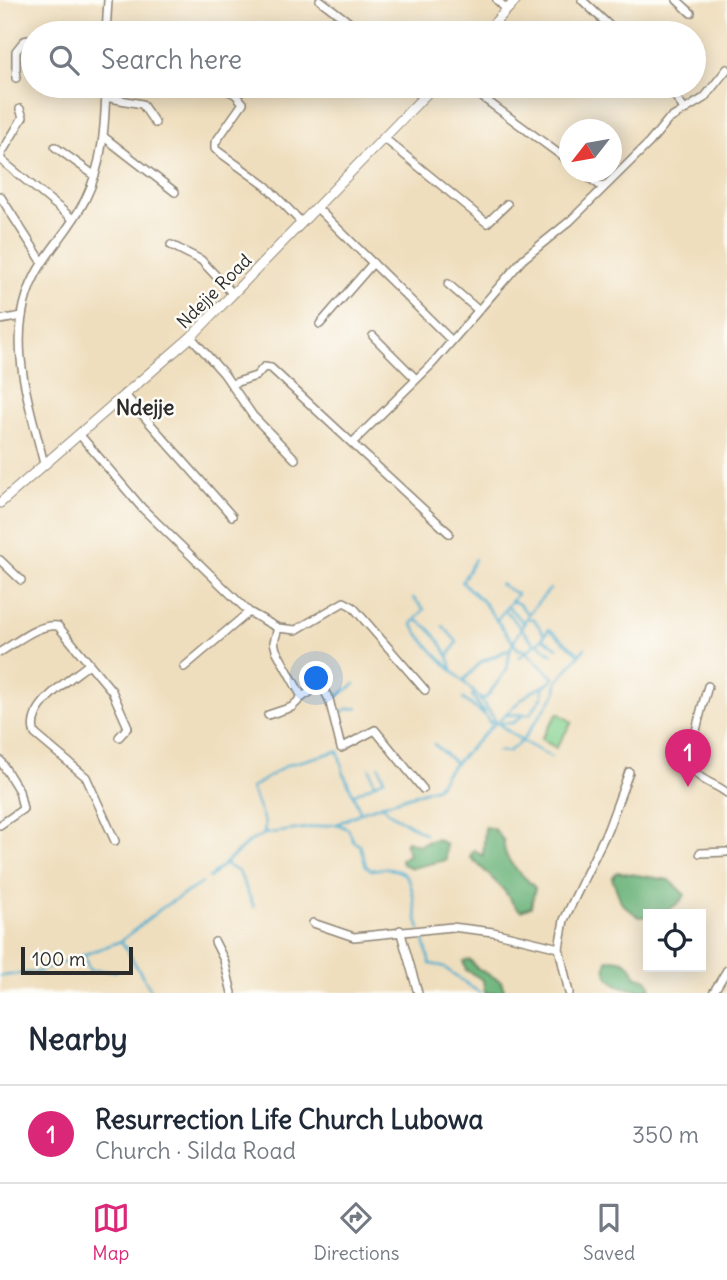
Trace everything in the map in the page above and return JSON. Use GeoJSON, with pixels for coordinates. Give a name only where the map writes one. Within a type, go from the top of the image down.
{"type":"FeatureCollection","features":[{"type":"Feature","properties":{"kind":"street"},"geometry":{"type":"LineString","coordinates":[[107,21],[108,0]]}},
{"type":"Feature","properties":{"kind":"street"},"geometry":{"type":"LineString","coordinates":[[320,0],[347,21]]}},
{"type":"Feature","properties":{"kind":"street"},"geometry":{"type":"LineString","coordinates":[[497,0],[507,10]]}},
{"type":"Feature","properties":{"kind":"street"},"geometry":{"type":"LineString","coordinates":[[496,21],[516,0]]}},
{"type":"Feature","properties":{"kind":"street"},"geometry":{"type":"LineString","coordinates":[[582,0],[604,21]]}},
{"type":"Feature","properties":{"kind":"street"},"geometry":{"type":"LineString","coordinates":[[677,0],[691,13]]}},
{"type":"Feature","properties":{"kind":"street"},"geometry":{"type":"LineString","coordinates":[[16,78],[16,51],[21,45]]}},
{"type":"Feature","properties":{"kind":"street"},"geometry":{"type":"LineString","coordinates":[[706,95],[727,69]]}},
{"type":"Feature","properties":{"kind":"street"},"geometry":{"type":"LineString","coordinates":[[44,464],[24,374],[22,316],[41,260],[84,202],[104,136],[105,98]]}},
{"type":"Feature","properties":{"kind":"street"},"geometry":{"type":"LineString","coordinates":[[110,98],[142,104],[155,123]]}},
{"type":"Feature","properties":{"kind":"street"},"geometry":{"type":"LineString","coordinates":[[237,98],[243,102],[215,143],[215,149],[267,186],[302,223]]}},
{"type":"Feature","properties":{"kind":"street","name":"Ndejje Road"},"geometry":{"type":"LineString","coordinates":[[0,503],[191,337],[422,98]]}},
{"type":"Feature","properties":{"kind":"street"},"geometry":{"type":"LineString","coordinates":[[483,98],[559,155]]}},
{"type":"Feature","properties":{"kind":"street"},"geometry":{"type":"LineString","coordinates":[[677,98],[684,108]]}},
{"type":"Feature","properties":{"kind":"street"},"geometry":{"type":"LineString","coordinates":[[353,442],[416,379],[523,259],[570,221],[601,187],[649,144],[668,120],[704,98]]}},
{"type":"Feature","properties":{"kind":"street"},"geometry":{"type":"LineString","coordinates":[[20,109],[23,117],[1,154],[1,160],[73,219]]}},
{"type":"Feature","properties":{"kind":"street"},"geometry":{"type":"LineString","coordinates":[[104,136],[175,192]]}},
{"type":"Feature","properties":{"kind":"street"},"geometry":{"type":"LineString","coordinates":[[384,138],[487,223],[507,204]]}},
{"type":"Feature","properties":{"kind":"street"},"geometry":{"type":"LineString","coordinates":[[55,147],[94,175]]}},
{"type":"Feature","properties":{"kind":"street"},"geometry":{"type":"LineString","coordinates":[[594,182],[601,187]]}},
{"type":"Feature","properties":{"kind":"street"},"geometry":{"type":"LineString","coordinates":[[0,196],[41,260]]}},
{"type":"Feature","properties":{"kind":"street"},"geometry":{"type":"LineString","coordinates":[[317,208],[451,340]]}},
{"type":"Feature","properties":{"kind":"street"},"geometry":{"type":"LineString","coordinates":[[171,244],[201,260],[233,295]]}},
{"type":"Feature","properties":{"kind":"street"},"geometry":{"type":"LineString","coordinates":[[320,324],[373,263]]}},
{"type":"Feature","properties":{"kind":"street"},"geometry":{"type":"LineString","coordinates":[[448,284],[478,310]]}},
{"type":"Feature","properties":{"kind":"street"},"geometry":{"type":"LineString","coordinates":[[0,320],[22,316]]}},
{"type":"Feature","properties":{"kind":"street"},"geometry":{"type":"LineString","coordinates":[[373,336],[416,379]]}},
{"type":"Feature","properties":{"kind":"street"},"geometry":{"type":"LineString","coordinates":[[191,337],[232,384],[253,416],[295,459]]}},
{"type":"Feature","properties":{"kind":"street"},"geometry":{"type":"LineString","coordinates":[[232,384],[256,376],[267,366],[353,442],[449,534]]}},
{"type":"Feature","properties":{"kind":"street"},"geometry":{"type":"LineString","coordinates":[[124,394],[232,516]]}},
{"type":"Feature","properties":{"kind":"street"},"geometry":{"type":"LineString","coordinates":[[79,433],[142,508],[249,612],[278,628],[304,627],[344,602],[353,607],[425,690]]}},
{"type":"Feature","properties":{"kind":"street"},"geometry":{"type":"LineString","coordinates":[[0,560],[21,580]]}},
{"type":"Feature","properties":{"kind":"street"},"geometry":{"type":"LineString","coordinates":[[184,667],[249,612]]}},
{"type":"Feature","properties":{"kind":"street"},"geometry":{"type":"LineString","coordinates":[[0,652],[28,634],[51,624],[58,626],[112,691],[128,723],[128,727],[119,737]]}},
{"type":"Feature","properties":{"kind":"street"},"geometry":{"type":"LineString","coordinates":[[278,628],[274,642],[276,650],[302,697]]}},
{"type":"Feature","properties":{"kind":"street"},"geometry":{"type":"LineString","coordinates":[[89,664],[36,712],[32,726],[34,734],[86,777],[115,841]]}},
{"type":"Feature","properties":{"kind":"street"},"geometry":{"type":"LineString","coordinates":[[268,715],[292,707],[321,685],[329,699],[341,748],[375,730],[423,789]]}},
{"type":"Feature","properties":{"kind":"street"},"geometry":{"type":"LineString","coordinates":[[708,686],[694,743],[692,767],[698,775],[727,793]]}},
{"type":"Feature","properties":{"kind":"street"},"geometry":{"type":"LineString","coordinates":[[0,760],[19,791],[23,808],[0,825]]}},
{"type":"Feature","properties":{"kind":"street"},"geometry":{"type":"LineString","coordinates":[[569,993],[559,948],[564,920],[608,829],[629,772]]}},
{"type":"Feature","properties":{"kind":"street"},"geometry":{"type":"LineString","coordinates":[[700,853],[727,852]]}},
{"type":"Feature","properties":{"kind":"street"},"geometry":{"type":"LineString","coordinates":[[313,923],[354,937],[401,930],[473,929],[559,948]]}},
{"type":"Feature","properties":{"kind":"street"},"geometry":{"type":"LineString","coordinates":[[401,930],[418,993]]}},
{"type":"Feature","properties":{"kind":"street"},"geometry":{"type":"LineString","coordinates":[[215,942],[224,960],[232,993]]}},
{"type":"Feature","properties":{"kind":"street"},"geometry":{"type":"LineString","coordinates":[[713,993],[727,970]]}},
{"type":"Feature","properties":{"kind":"green space"},"geometry":{"type":"Polygon","coordinates":[[[558,713],[572,722],[556,748],[541,739],[558,713]]]}},
{"type":"Feature","properties":{"kind":"green space"},"geometry":{"type":"Polygon","coordinates":[[[485,827],[494,829],[504,841],[506,855],[535,888],[531,907],[521,911],[518,909],[503,889],[470,857],[474,850],[483,856],[485,827]]]}},
{"type":"Feature","properties":{"kind":"green space"},"geometry":{"type":"Polygon","coordinates":[[[436,839],[446,844],[446,860],[412,868],[402,864],[401,859],[409,855],[405,845],[407,841],[418,845],[436,839]]]}},
{"type":"Feature","properties":{"kind":"green space"},"geometry":{"type":"Polygon","coordinates":[[[617,872],[669,880],[685,895],[669,909],[643,909],[643,917],[639,917],[622,904],[612,878],[617,872]]]}},
{"type":"Feature","properties":{"kind":"green space"},"geometry":{"type":"Polygon","coordinates":[[[608,959],[622,960],[628,964],[635,976],[648,980],[651,989],[635,990],[612,981],[607,975],[608,959]]]}},
{"type":"Feature","properties":{"kind":"green space"},"geometry":{"type":"Polygon","coordinates":[[[470,960],[478,969],[501,981],[505,993],[485,993],[483,980],[466,970],[463,961],[470,960]]]}},
{"type":"Feature","properties":{"kind":"waterway"},"geometry":{"type":"LineString","coordinates":[[475,559],[462,582],[484,603],[518,649],[524,650],[554,678]]}},
{"type":"Feature","properties":{"kind":"waterway"},"geometry":{"type":"LineString","coordinates":[[496,621],[517,594],[500,584]]}},
{"type":"Feature","properties":{"kind":"waterway"},"geometry":{"type":"LineString","coordinates":[[480,698],[486,698],[507,669],[510,649],[529,613],[550,589]]}},
{"type":"Feature","properties":{"kind":"waterway"},"geometry":{"type":"LineString","coordinates":[[413,598],[424,609],[412,624],[421,638],[477,696],[496,722]]}},
{"type":"Feature","properties":{"kind":"waterway"},"geometry":{"type":"LineString","coordinates":[[512,601],[528,614]]}},
{"type":"Feature","properties":{"kind":"waterway"},"geometry":{"type":"LineString","coordinates":[[508,607],[525,624]]}},
{"type":"Feature","properties":{"kind":"waterway"},"geometry":{"type":"LineString","coordinates":[[505,610],[535,644]]}},
{"type":"Feature","properties":{"kind":"waterway"},"geometry":{"type":"LineString","coordinates":[[527,618],[534,619],[544,634]]}},
{"type":"Feature","properties":{"kind":"waterway"},"geometry":{"type":"LineString","coordinates":[[415,620],[427,627],[439,640],[452,670]]}},
{"type":"Feature","properties":{"kind":"waterway"},"geometry":{"type":"LineString","coordinates":[[443,626],[457,642],[448,657]]}},
{"type":"Feature","properties":{"kind":"waterway"},"geometry":{"type":"LineString","coordinates":[[519,657],[541,640],[549,629],[578,653]]}},
{"type":"Feature","properties":{"kind":"waterway"},"geometry":{"type":"LineString","coordinates":[[543,638],[557,648]]}},
{"type":"Feature","properties":{"kind":"waterway"},"geometry":{"type":"LineString","coordinates":[[538,643],[552,654]]}},
{"type":"Feature","properties":{"kind":"waterway"},"geometry":{"type":"LineString","coordinates":[[209,878],[249,842],[264,834],[337,824],[364,811],[437,787],[446,773],[496,722],[522,741],[556,693],[557,682],[585,648]]}},
{"type":"Feature","properties":{"kind":"waterway"},"geometry":{"type":"LineString","coordinates":[[463,681],[481,662],[510,649]]}},
{"type":"Feature","properties":{"kind":"waterway"},"geometry":{"type":"LineString","coordinates":[[500,720],[517,703],[554,678]]}},
{"type":"Feature","properties":{"kind":"waterway"},"geometry":{"type":"LineString","coordinates":[[334,699],[355,684]]}},
{"type":"Feature","properties":{"kind":"waterway"},"geometry":{"type":"LineString","coordinates":[[327,686],[340,714],[347,709],[358,708]]}},
{"type":"Feature","properties":{"kind":"waterway"},"geometry":{"type":"LineString","coordinates":[[505,715],[530,714],[543,696],[543,689]]}},
{"type":"Feature","properties":{"kind":"waterway"},"geometry":{"type":"LineString","coordinates":[[472,695],[490,723],[494,719]]}},
{"type":"Feature","properties":{"kind":"waterway"},"geometry":{"type":"LineString","coordinates":[[463,699],[483,714],[485,711]]}},
{"type":"Feature","properties":{"kind":"waterway"},"geometry":{"type":"LineString","coordinates":[[499,723],[513,723],[522,716]]}},
{"type":"Feature","properties":{"kind":"waterway"},"geometry":{"type":"LineString","coordinates":[[497,751],[508,752],[522,741],[551,757]]}},
{"type":"Feature","properties":{"kind":"waterway"},"geometry":{"type":"LineString","coordinates":[[434,744],[455,763]]}},
{"type":"Feature","properties":{"kind":"waterway"},"geometry":{"type":"LineString","coordinates":[[264,834],[265,824],[251,788],[287,765],[338,751],[344,774],[361,813]]}},
{"type":"Feature","properties":{"kind":"waterway"},"geometry":{"type":"LineString","coordinates":[[353,795],[384,779],[379,766]]}},
{"type":"Feature","properties":{"kind":"waterway"},"geometry":{"type":"LineString","coordinates":[[370,769],[374,783]]}},
{"type":"Feature","properties":{"kind":"waterway"},"geometry":{"type":"LineString","coordinates":[[382,804],[388,812],[425,834]]}},
{"type":"Feature","properties":{"kind":"waterway"},"geometry":{"type":"LineString","coordinates":[[337,824],[348,829],[354,842],[360,845],[366,866],[371,870],[387,869],[406,876],[413,893],[420,929]]}},
{"type":"Feature","properties":{"kind":"waterway"},"geometry":{"type":"LineString","coordinates":[[224,864],[239,872],[254,907]]}},
{"type":"Feature","properties":{"kind":"waterway"},"geometry":{"type":"LineString","coordinates":[[0,976],[37,972],[121,941],[163,907],[202,883]]}},
{"type":"Feature","properties":{"kind":"waterway"},"geometry":{"type":"LineString","coordinates":[[423,936],[430,964],[442,966],[480,993]]}},
{"type":"Feature","properties":{"kind":"waterway"},"geometry":{"type":"LineString","coordinates":[[121,941],[153,993]]}},
{"type":"Feature","properties":{"kind":"waterway"},"geometry":{"type":"LineString","coordinates":[[84,955],[89,970],[117,971]]}},
{"type":"Feature","properties":{"kind":"place","name":"Resurrection Life Church Lubowa"},"geometry":{"type":"Point","coordinates":[688,787]}},
{"type":"Feature","properties":{"kind":"district","name":"Ndejje"},"geometry":{"type":"Point","coordinates":[145,407]}}]}
